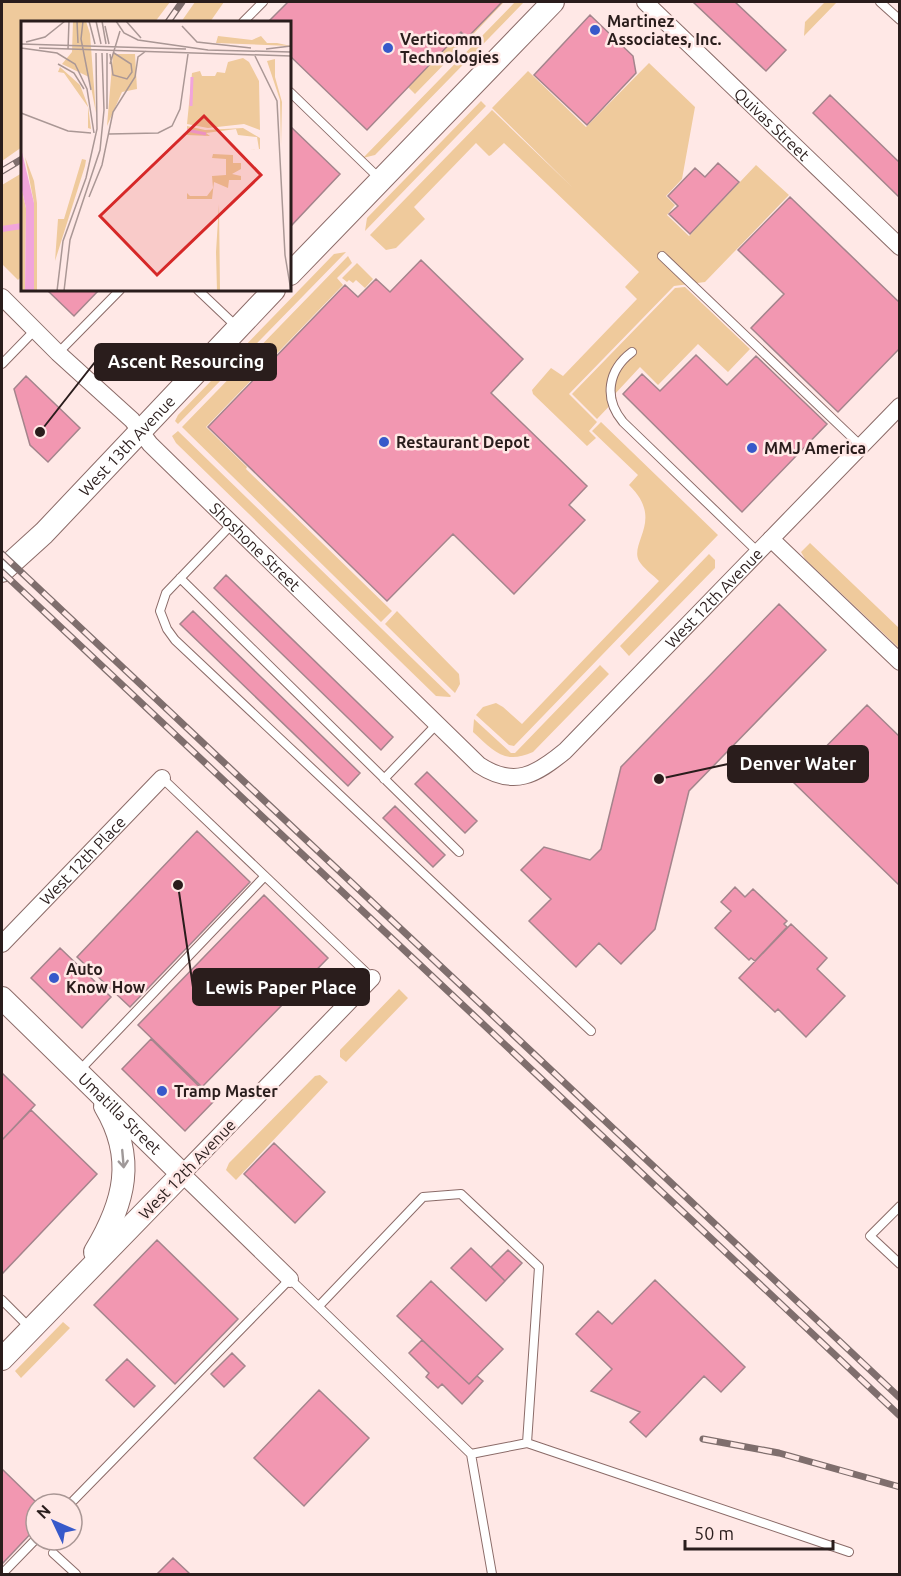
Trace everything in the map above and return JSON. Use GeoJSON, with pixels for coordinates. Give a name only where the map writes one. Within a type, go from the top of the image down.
{"type":"FeatureCollection","features":[{"type":"Feature","properties":{"kind":"street"},"geometry":{"type":"LineString","coordinates":[[291,273],[554,2]]}},
{"type":"Feature","properties":{"kind":"street","name":"Quivas Street"},"geometry":{"type":"LineString","coordinates":[[645,2],[900,247]]}},
{"type":"Feature","properties":{"kind":"street","name":"West 13th Avenue"},"geometry":{"type":"LineString","coordinates":[[2,571],[44,533],[273,291]]}},
{"type":"Feature","properties":{"kind":"street","name":"Shoshone Street"},"geometry":{"type":"LineString","coordinates":[[2,297],[58,353],[132,420],[150,444],[479,765],[499,776],[518,778]]}},
{"type":"Feature","properties":{"kind":"street","name":"West 12th Avenue"},"geometry":{"type":"LineString","coordinates":[[518,778],[538,771],[565,752],[900,406]]}},
{"type":"Feature","properties":{"kind":"street"},"geometry":{"type":"LineString","coordinates":[[771,539],[900,662]]}},
{"type":"Feature","properties":{"kind":"street","name":"West 12th Place"},"geometry":{"type":"LineString","coordinates":[[2,944],[162,778]]}},
{"type":"Feature","properties":{"kind":"street","name":"West 12th Avenue"},"geometry":{"type":"LineString","coordinates":[[2,1359],[372,978]]}},
{"type":"Feature","properties":{"kind":"street","name":"Umatilla Street"},"geometry":{"type":"LineString","coordinates":[[2,998],[290,1279]]}},
{"type":"Feature","properties":{"kind":"street"},"geometry":{"type":"LineString","coordinates":[[77,1282],[114,1217],[124,1170],[120,1137],[114,1120],[85,1079]]}},
{"type":"Feature","properties":{"kind":"lane"},"geometry":{"type":"LineString","coordinates":[[244,21],[263,2]]}},
{"type":"Feature","properties":{"kind":"lane"},"geometry":{"type":"LineString","coordinates":[[880,2],[900,20]]}},
{"type":"Feature","properties":{"kind":"lane"},"geometry":{"type":"LineString","coordinates":[[291,93],[381,180]]}},
{"type":"Feature","properties":{"kind":"lane"},"geometry":{"type":"LineString","coordinates":[[662,256],[861,446]]}},
{"type":"Feature","properties":{"kind":"lane"},"geometry":{"type":"LineString","coordinates":[[58,353],[119,291]]}},
{"type":"Feature","properties":{"kind":"lane"},"geometry":{"type":"LineString","coordinates":[[199,291],[238,327]]}},
{"type":"Feature","properties":{"kind":"lane"},"geometry":{"type":"LineString","coordinates":[[2,364],[35,330]]}},
{"type":"Feature","properties":{"kind":"lane"},"geometry":{"type":"LineString","coordinates":[[632,352],[621,361],[611,379],[610,395],[616,413],[758,552]]}},
{"type":"Feature","properties":{"kind":"lane"},"geometry":{"type":"LineString","coordinates":[[232,524],[166,593],[160,611],[166,629],[175,640],[591,1031]]}},
{"type":"Feature","properties":{"kind":"lane"},"geometry":{"type":"LineString","coordinates":[[180,578],[459,852]]}},
{"type":"Feature","properties":{"kind":"lane"},"geometry":{"type":"LineString","coordinates":[[384,778],[437,724]]}},
{"type":"Feature","properties":{"kind":"lane"},"geometry":{"type":"LineString","coordinates":[[162,778],[372,978]]}},
{"type":"Feature","properties":{"kind":"lane"},"geometry":{"type":"LineString","coordinates":[[85,1079],[265,876]]}},
{"type":"Feature","properties":{"kind":"lane"},"geometry":{"type":"LineString","coordinates":[[319,1306],[423,1197],[461,1194],[539,1267],[527,1443]]}},
{"type":"Feature","properties":{"kind":"lane"},"geometry":{"type":"LineString","coordinates":[[900,1206],[870,1236],[900,1264]]}},
{"type":"Feature","properties":{"kind":"lane"},"geometry":{"type":"LineString","coordinates":[[82,1492],[290,1279],[471,1454],[492,1575]]}},
{"type":"Feature","properties":{"kind":"lane"},"geometry":{"type":"LineString","coordinates":[[2,1300],[31,1329]]}},
{"type":"Feature","properties":{"kind":"lane"},"geometry":{"type":"LineString","coordinates":[[471,1454],[527,1443],[849,1552]]}},
{"type":"Feature","properties":{"kind":"lane"},"geometry":{"type":"LineString","coordinates":[[2,1575],[24,1552]]}},
{"type":"Feature","properties":{"kind":"lane"},"geometry":{"type":"LineString","coordinates":[[53,1553],[76,1575]]}},
{"type":"Feature","properties":{"kind":"shaded area"},"geometry":{"type":"Polygon","coordinates":[[[2,2],[170,2],[156,21],[21,21],[21,148],[2,161],[2,2]]]}},
{"type":"Feature","properties":{"kind":"shaded area"},"geometry":{"type":"Polygon","coordinates":[[[195,2],[224,2],[211,21],[182,21],[195,2]]]}},
{"type":"Feature","properties":{"kind":"shaded area"},"geometry":{"type":"Polygon","coordinates":[[[504,2],[462,46],[455,39],[461,32],[467,37],[504,2]]]}},
{"type":"Feature","properties":{"kind":"shaded area"},"geometry":{"type":"Polygon","coordinates":[[[515,2],[524,2],[375,155],[363,158],[515,2]]]}},
{"type":"Feature","properties":{"kind":"shaded area"},"geometry":{"type":"Polygon","coordinates":[[[825,2],[837,2],[804,36],[805,22],[825,2]]]}},
{"type":"Feature","properties":{"kind":"shaded area"},"geometry":{"type":"Polygon","coordinates":[[[452,42],[459,49],[415,94],[408,87],[452,42]]]}},
{"type":"Feature","properties":{"kind":"shaded area"},"geometry":{"type":"Polygon","coordinates":[[[649,63],[695,107],[682,179],[666,196],[675,205],[667,215],[689,236],[756,165],[789,195],[705,282],[674,286],[569,394],[597,422],[589,431],[596,438],[587,446],[533,394],[532,390],[551,368],[563,376],[637,299],[625,287],[639,272],[504,143],[489,156],[476,143],[414,207],[425,219],[396,248],[386,250],[370,235],[492,110],[573,188],[492,108],[528,71],[586,127],[649,63]]]}},
{"type":"Feature","properties":{"kind":"shaded area"},"geometry":{"type":"Polygon","coordinates":[[[481,101],[486,106],[365,231],[367,218],[481,101]]]}},
{"type":"Feature","properties":{"kind":"shaded area"},"geometry":{"type":"Polygon","coordinates":[[[21,174],[21,277],[18,280],[2,264],[2,185],[21,174]]]}},
{"type":"Feature","properties":{"kind":"shaded area"},"geometry":{"type":"Polygon","coordinates":[[[346,252],[178,424],[175,421],[178,415],[334,254],[346,252]]]}},
{"type":"Feature","properties":{"kind":"shaded area"},"geometry":{"type":"Polygon","coordinates":[[[348,256],[352,263],[337,278],[343,285],[206,427],[392,611],[381,622],[182,427],[348,256]]]}},
{"type":"Feature","properties":{"kind":"shaded area"},"geometry":{"type":"Polygon","coordinates":[[[357,263],[373,279],[365,288],[356,280],[353,283],[342,278],[357,263]]]}},
{"type":"Feature","properties":{"kind":"shaded area"},"geometry":{"type":"Polygon","coordinates":[[[685,287],[750,349],[728,372],[698,344],[658,385],[640,367],[614,395],[617,398],[597,419],[572,394],[675,288],[685,287]]]}},
{"type":"Feature","properties":{"kind":"shaded area"},"geometry":{"type":"Polygon","coordinates":[[[601,422],[718,535],[514,746],[509,745],[476,715],[483,707],[496,703],[522,724],[659,581],[641,564],[637,554],[644,529],[644,509],[629,485],[638,475],[592,431],[601,422]]]}},
{"type":"Feature","properties":{"kind":"shaded area"},"geometry":{"type":"Polygon","coordinates":[[[178,431],[451,696],[436,696],[176,443],[172,436],[178,431]]]}},
{"type":"Feature","properties":{"kind":"shaded area"},"geometry":{"type":"Polygon","coordinates":[[[810,543],[899,628],[899,648],[805,559],[801,552],[810,543]]]}},
{"type":"Feature","properties":{"kind":"shaded area"},"geometry":{"type":"Polygon","coordinates":[[[709,554],[715,560],[715,568],[629,656],[620,646],[709,554]]]}},
{"type":"Feature","properties":{"kind":"shaded area"},"geometry":{"type":"Polygon","coordinates":[[[397,611],[459,674],[460,684],[455,693],[385,624],[397,611]]]}},
{"type":"Feature","properties":{"kind":"shaded area"},"geometry":{"type":"Polygon","coordinates":[[[600,665],[609,674],[533,752],[514,757],[500,754],[473,732],[474,719],[511,753],[515,753],[600,665]]]}},
{"type":"Feature","properties":{"kind":"shaded area"},"geometry":{"type":"Polygon","coordinates":[[[399,989],[408,998],[346,1062],[340,1057],[340,1050],[399,989]]]}},
{"type":"Feature","properties":{"kind":"shaded area"},"geometry":{"type":"Polygon","coordinates":[[[320,1075],[328,1082],[236,1180],[226,1170],[229,1163],[315,1076],[320,1075]]]}},
{"type":"Feature","properties":{"kind":"shaded area"},"geometry":{"type":"Polygon","coordinates":[[[63,1322],[70,1328],[21,1378],[15,1371],[63,1322]]]}},
{"type":"Feature","properties":{"kind":"building"},"geometry":{"type":"Polygon","coordinates":[[[288,2],[502,2],[467,38],[461,32],[367,130],[291,57],[291,21],[269,21],[288,2]]]}},
{"type":"Feature","properties":{"kind":"building"},"geometry":{"type":"Polygon","coordinates":[[[693,2],[735,2],[786,50],[766,71],[693,2]]]}},
{"type":"Feature","properties":{"kind":"building"},"geometry":{"type":"Polygon","coordinates":[[[590,15],[633,56],[636,73],[587,125],[534,75],[590,15]]]}},
{"type":"Feature","properties":{"kind":"building"},"geometry":{"type":"Polygon","coordinates":[[[830,95],[900,163],[900,198],[813,113],[830,95]]]}},
{"type":"Feature","properties":{"kind":"building"},"geometry":{"type":"Polygon","coordinates":[[[291,127],[340,174],[291,226],[291,127]]]}},
{"type":"Feature","properties":{"kind":"building"},"geometry":{"type":"Polygon","coordinates":[[[718,163],[739,182],[690,234],[669,214],[678,206],[668,196],[695,168],[705,177],[718,163]]]}},
{"type":"Feature","properties":{"kind":"building"},"geometry":{"type":"Polygon","coordinates":[[[790,197],[900,303],[900,348],[838,412],[751,328],[784,294],[738,250],[790,197]]]}},
{"type":"Feature","properties":{"kind":"building"},"geometry":{"type":"Polygon","coordinates":[[[421,260],[523,359],[491,393],[587,486],[569,505],[585,520],[514,594],[453,534],[387,601],[208,427],[345,285],[358,297],[376,279],[390,292],[421,260]]]}},
{"type":"Feature","properties":{"kind":"building"},"geometry":{"type":"Polygon","coordinates":[[[48,291],[98,291],[74,316],[48,291]]]}},
{"type":"Feature","properties":{"kind":"building"},"geometry":{"type":"Polygon","coordinates":[[[696,355],[727,385],[756,356],[827,424],[742,512],[623,394],[642,374],[660,391],[696,355]]]}},
{"type":"Feature","properties":{"kind":"building"},"geometry":{"type":"Polygon","coordinates":[[[26,376],[80,428],[48,462],[30,445],[14,389],[26,376]]]}},
{"type":"Feature","properties":{"kind":"building"},"geometry":{"type":"Polygon","coordinates":[[[226,575],[393,737],[381,750],[214,588],[226,575]]]}},
{"type":"Feature","properties":{"kind":"building"},"geometry":{"type":"Polygon","coordinates":[[[779,604],[826,650],[689,791],[655,929],[621,964],[599,943],[576,967],[529,921],[551,899],[521,870],[544,847],[590,860],[601,849],[621,767],[779,604]]]}},
{"type":"Feature","properties":{"kind":"building"},"geometry":{"type":"Polygon","coordinates":[[[193,611],[360,773],[348,786],[180,624],[193,611]]]}},
{"type":"Feature","properties":{"kind":"building"},"geometry":{"type":"Polygon","coordinates":[[[867,705],[900,737],[900,886],[792,781],[867,705]]]}},
{"type":"Feature","properties":{"kind":"building"},"geometry":{"type":"Polygon","coordinates":[[[427,772],[477,821],[465,833],[415,784],[427,772]]]}},
{"type":"Feature","properties":{"kind":"building"},"geometry":{"type":"Polygon","coordinates":[[[395,806],[445,855],[433,867],[383,818],[395,806]]]}},
{"type":"Feature","properties":{"kind":"building"},"geometry":{"type":"Polygon","coordinates":[[[197,831],[250,882],[130,1007],[77,957],[197,831]]]}},
{"type":"Feature","properties":{"kind":"building"},"geometry":{"type":"Polygon","coordinates":[[[735,887],[745,897],[753,889],[787,921],[784,924],[787,927],[755,961],[751,958],[749,960],[715,928],[731,911],[721,902],[735,887]]]}},
{"type":"Feature","properties":{"kind":"building"},"geometry":{"type":"Polygon","coordinates":[[[264,895],[328,958],[202,1087],[138,1025],[264,895]]]}},
{"type":"Feature","properties":{"kind":"building"},"geometry":{"type":"Polygon","coordinates":[[[791,924],[827,958],[817,969],[845,996],[806,1037],[778,1009],[775,1012],[739,978],[791,924]]]}},
{"type":"Feature","properties":{"kind":"building"},"geometry":{"type":"Polygon","coordinates":[[[60,948],[111,997],[82,1028],[31,978],[60,948]]]}},
{"type":"Feature","properties":{"kind":"building"},"geometry":{"type":"Polygon","coordinates":[[[151,1039],[214,1101],[185,1131],[122,1069],[151,1039]]]}},
{"type":"Feature","properties":{"kind":"building"},"geometry":{"type":"Polygon","coordinates":[[[2,1073],[35,1105],[2,1140],[2,1073]]]}},
{"type":"Feature","properties":{"kind":"building"},"geometry":{"type":"Polygon","coordinates":[[[31,1110],[97,1174],[2,1274],[2,1140],[31,1110]]]}},
{"type":"Feature","properties":{"kind":"building"},"geometry":{"type":"Polygon","coordinates":[[[274,1143],[325,1192],[295,1223],[244,1174],[274,1143]]]}},
{"type":"Feature","properties":{"kind":"building"},"geometry":{"type":"Polygon","coordinates":[[[157,1240],[238,1319],[175,1384],[94,1305],[157,1240]]]}},
{"type":"Feature","properties":{"kind":"building"},"geometry":{"type":"Polygon","coordinates":[[[471,1248],[505,1281],[486,1301],[451,1268],[471,1248]]]}},
{"type":"Feature","properties":{"kind":"building"},"geometry":{"type":"Polygon","coordinates":[[[508,1250],[522,1263],[505,1281],[491,1267],[508,1250]]]}},
{"type":"Feature","properties":{"kind":"building"},"geometry":{"type":"Polygon","coordinates":[[[655,1280],[745,1367],[721,1392],[704,1376],[646,1437],[630,1422],[640,1412],[591,1391],[612,1369],[576,1334],[598,1311],[612,1324],[655,1280]]]}},
{"type":"Feature","properties":{"kind":"building"},"geometry":{"type":"Polygon","coordinates":[[[431,1281],[503,1349],[469,1384],[397,1316],[431,1281]]]}},
{"type":"Feature","properties":{"kind":"building"},"geometry":{"type":"Polygon","coordinates":[[[422,1340],[469,1384],[477,1376],[483,1381],[462,1404],[442,1384],[438,1388],[426,1377],[429,1373],[409,1353],[422,1340]]]}},
{"type":"Feature","properties":{"kind":"building"},"geometry":{"type":"Polygon","coordinates":[[[232,1353],[245,1366],[224,1387],[211,1374],[232,1353]]]}},
{"type":"Feature","properties":{"kind":"building"},"geometry":{"type":"Polygon","coordinates":[[[127,1359],[155,1386],[134,1407],[106,1380],[127,1359]]]}},
{"type":"Feature","properties":{"kind":"building"},"geometry":{"type":"Polygon","coordinates":[[[319,1390],[369,1438],[304,1506],[254,1458],[319,1390]]]}},
{"type":"Feature","properties":{"kind":"building"},"geometry":{"type":"Polygon","coordinates":[[[2,1469],[26,1492],[24,1541],[2,1564],[2,1469]]]}},
{"type":"Feature","properties":{"kind":"building"},"geometry":{"type":"Polygon","coordinates":[[[173,1558],[190,1574],[157,1574],[173,1558]]]}},
{"type":"Feature","properties":{"kind":"waterway"},"geometry":{"type":"LineString","coordinates":[[2,229],[21,226]]}},
{"type":"Feature","properties":{"kind":"railway"},"geometry":{"type":"LineString","coordinates":[[169,21],[182,2]]}},
{"type":"Feature","properties":{"kind":"railway"},"geometry":{"type":"LineString","coordinates":[[2,171],[21,160]]}},
{"type":"Feature","properties":{"kind":"railway"},"geometry":{"type":"LineString","coordinates":[[2,554],[900,1398]]}},
{"type":"Feature","properties":{"kind":"railway"},"geometry":{"type":"LineString","coordinates":[[2,572],[900,1416]]}},
{"type":"Feature","properties":{"kind":"railway"},"geometry":{"type":"LineString","coordinates":[[703,1439],[779,1453],[900,1487]]}},
{"type":"Feature","properties":{"kind":"place","name":"Martinez Associates, Inc."},"geometry":{"type":"Point","coordinates":[595,30]}},
{"type":"Feature","properties":{"kind":"place","name":"Verticomm Technologies"},"geometry":{"type":"Point","coordinates":[388,48]}},
{"type":"Feature","properties":{"kind":"place","name":"Ascent Resourcing"},"geometry":{"type":"Point","coordinates":[40,432]}},
{"type":"Feature","properties":{"kind":"place","name":"Restaurant Depot"},"geometry":{"type":"Point","coordinates":[384,442]}},
{"type":"Feature","properties":{"kind":"place","name":"MMJ America"},"geometry":{"type":"Point","coordinates":[752,448]}},
{"type":"Feature","properties":{"kind":"place","name":"Denver Water"},"geometry":{"type":"Point","coordinates":[659,779]}},
{"type":"Feature","properties":{"kind":"place","name":"Lewis Paper Place"},"geometry":{"type":"Point","coordinates":[178,885]}},
{"type":"Feature","properties":{"kind":"place","name":"Auto Know How"},"geometry":{"type":"Point","coordinates":[54,978]}},
{"type":"Feature","properties":{"kind":"place","name":"Tramp Master"},"geometry":{"type":"Point","coordinates":[162,1091]}}]}
